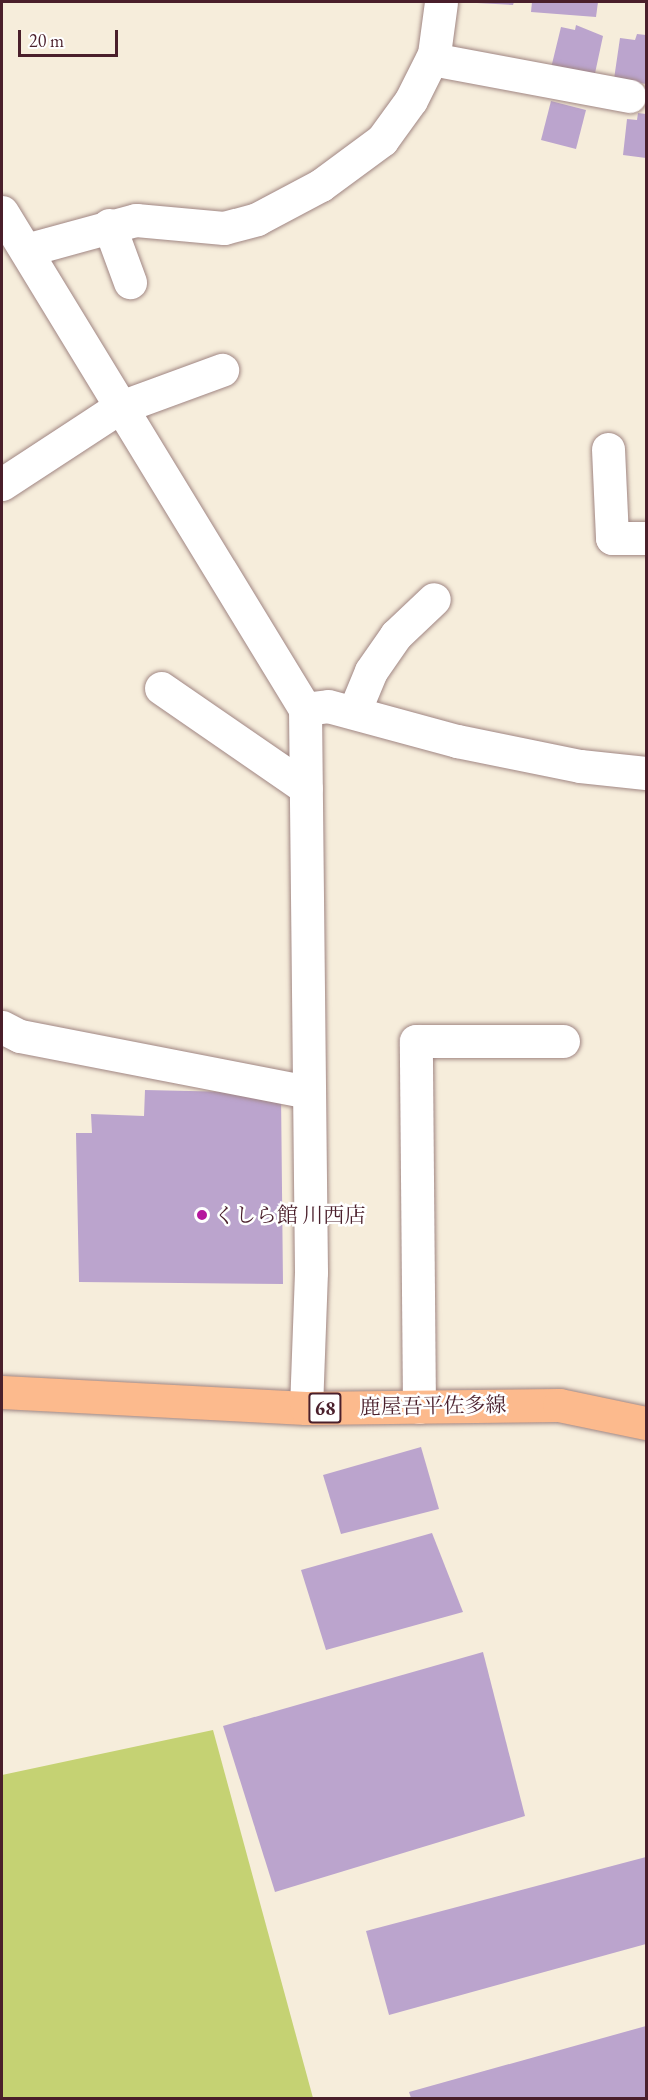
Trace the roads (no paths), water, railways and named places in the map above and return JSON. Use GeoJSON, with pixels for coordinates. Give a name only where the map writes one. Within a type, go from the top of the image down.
{"type":"FeatureCollection","features":[{"type":"Feature","properties":{"kind":"main road","name":"鹿屋吾平佐多線"},"geometry":{"type":"LineString","coordinates":[[2,1392],[306,1408],[559,1405],[646,1423]]}},
{"type":"Feature","properties":{"kind":"street"},"geometry":{"type":"LineString","coordinates":[[26,250],[109,225],[136,220],[224,228],[257,219],[321,185],[382,140],[411,100],[432,58],[441,2]]}},
{"type":"Feature","properties":{"kind":"street"},"geometry":{"type":"LineString","coordinates":[[432,58],[630,96]]}},
{"type":"Feature","properties":{"kind":"street"},"geometry":{"type":"LineString","coordinates":[[2,212],[118,408],[212,552],[305,709],[311,1272],[306,1408]]}},
{"type":"Feature","properties":{"kind":"street"},"geometry":{"type":"LineString","coordinates":[[109,225],[130,282]]}},
{"type":"Feature","properties":{"kind":"street"},"geometry":{"type":"LineString","coordinates":[[2,484],[118,408],[222,370]]}},
{"type":"Feature","properties":{"kind":"street"},"geometry":{"type":"LineString","coordinates":[[608,449],[612,538],[646,538]]}},
{"type":"Feature","properties":{"kind":"street"},"geometry":{"type":"LineString","coordinates":[[354,712],[371,671],[396,635],[434,600]]}},
{"type":"Feature","properties":{"kind":"street"},"geometry":{"type":"LineString","coordinates":[[161,688],[306,788]]}},
{"type":"Feature","properties":{"kind":"street"},"geometry":{"type":"LineString","coordinates":[[305,709],[328,706],[569,764],[646,773]]}},
{"type":"Feature","properties":{"kind":"street"},"geometry":{"type":"LineString","coordinates":[[2,1027],[20,1036],[308,1092]]}},
{"type":"Feature","properties":{"kind":"street"},"geometry":{"type":"LineString","coordinates":[[419,1407],[417,1041],[563,1041]]}},
{"type":"Feature","properties":{"kind":"place","name":"くしら館 川西店"},"geometry":{"type":"Point","coordinates":[202,1215]}}]}
